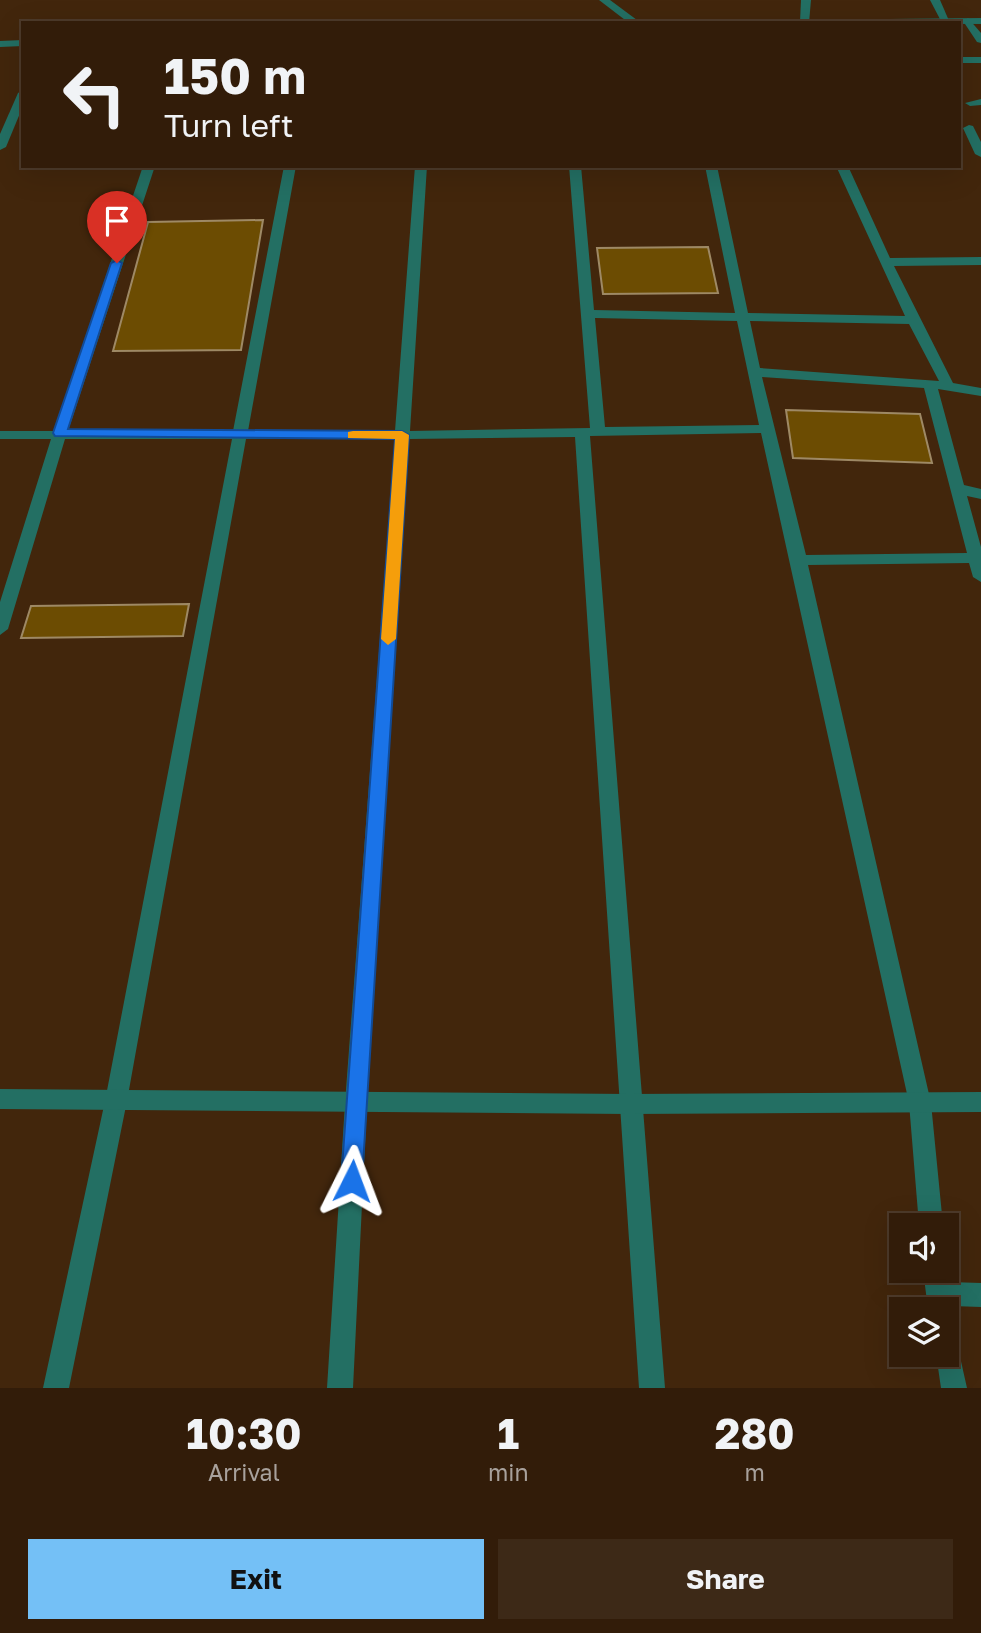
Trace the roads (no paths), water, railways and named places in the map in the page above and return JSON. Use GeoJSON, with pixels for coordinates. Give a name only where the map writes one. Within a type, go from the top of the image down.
{"type":"FeatureCollection","features":[{"type":"Feature","properties":{"kind":"street"},"geometry":{"type":"LineString","coordinates":[[604,0],[633,21]]}},
{"type":"Feature","properties":{"kind":"street"},"geometry":{"type":"LineString","coordinates":[[804,21],[806,0]]}},
{"type":"Feature","properties":{"kind":"street"},"geometry":{"type":"LineString","coordinates":[[935,0],[946,21],[981,20]]}},
{"type":"Feature","properties":{"kind":"street"},"geometry":{"type":"LineString","coordinates":[[968,21],[981,40]]}},
{"type":"Feature","properties":{"kind":"street"},"geometry":{"type":"LineString","coordinates":[[0,44],[21,43]]}},
{"type":"Feature","properties":{"kind":"street"},"geometry":{"type":"LineString","coordinates":[[961,60],[981,60]]}},
{"type":"Feature","properties":{"kind":"street"},"geometry":{"type":"LineString","coordinates":[[0,148],[21,98]]}},
{"type":"Feature","properties":{"kind":"street"},"geometry":{"type":"LineString","coordinates":[[969,128],[980,149]]}},
{"type":"Feature","properties":{"kind":"street"},"geometry":{"type":"LineString","coordinates":[[0,629],[60,433],[148,168]]}},
{"type":"Feature","properties":{"kind":"street"},"geometry":{"type":"LineString","coordinates":[[56,1388],[116,1101],[290,168]]}},
{"type":"Feature","properties":{"kind":"street"},"geometry":{"type":"LineString","coordinates":[[340,1388],[356,1103],[421,168]]}},
{"type":"Feature","properties":{"kind":"street"},"geometry":{"type":"LineString","coordinates":[[575,168],[588,314],[590,433],[629,1104],[652,1388]]}},
{"type":"Feature","properties":{"kind":"street"},"geometry":{"type":"LineString","coordinates":[[711,168],[766,429],[799,560],[920,1103],[930,1213]]}},
{"type":"Feature","properties":{"kind":"street"},"geometry":{"type":"LineString","coordinates":[[843,168],[948,386]]}},
{"type":"Feature","properties":{"kind":"street"},"geometry":{"type":"LineString","coordinates":[[886,262],[981,261]]}},
{"type":"Feature","properties":{"kind":"street"},"geometry":{"type":"LineString","coordinates":[[588,314],[914,320]]}},
{"type":"Feature","properties":{"kind":"street"},"geometry":{"type":"LineString","coordinates":[[754,372],[948,386],[981,392]]}},
{"type":"Feature","properties":{"kind":"street"},"geometry":{"type":"LineString","coordinates":[[930,385],[981,577]]}},
{"type":"Feature","properties":{"kind":"street"},"geometry":{"type":"LineString","coordinates":[[0,435],[402,435],[766,429]]}},
{"type":"Feature","properties":{"kind":"street"},"geometry":{"type":"LineString","coordinates":[[958,489],[981,494]]}},
{"type":"Feature","properties":{"kind":"street"},"geometry":{"type":"LineString","coordinates":[[799,560],[976,558]]}},
{"type":"Feature","properties":{"kind":"street"},"geometry":{"type":"LineString","coordinates":[[0,1099],[629,1104],[981,1102]]}},
{"type":"Feature","properties":{"kind":"street"},"geometry":{"type":"LineString","coordinates":[[937,1291],[981,1295]]}},
{"type":"Feature","properties":{"kind":"street"},"geometry":{"type":"LineString","coordinates":[[950,1367],[954,1388]]}}]}
